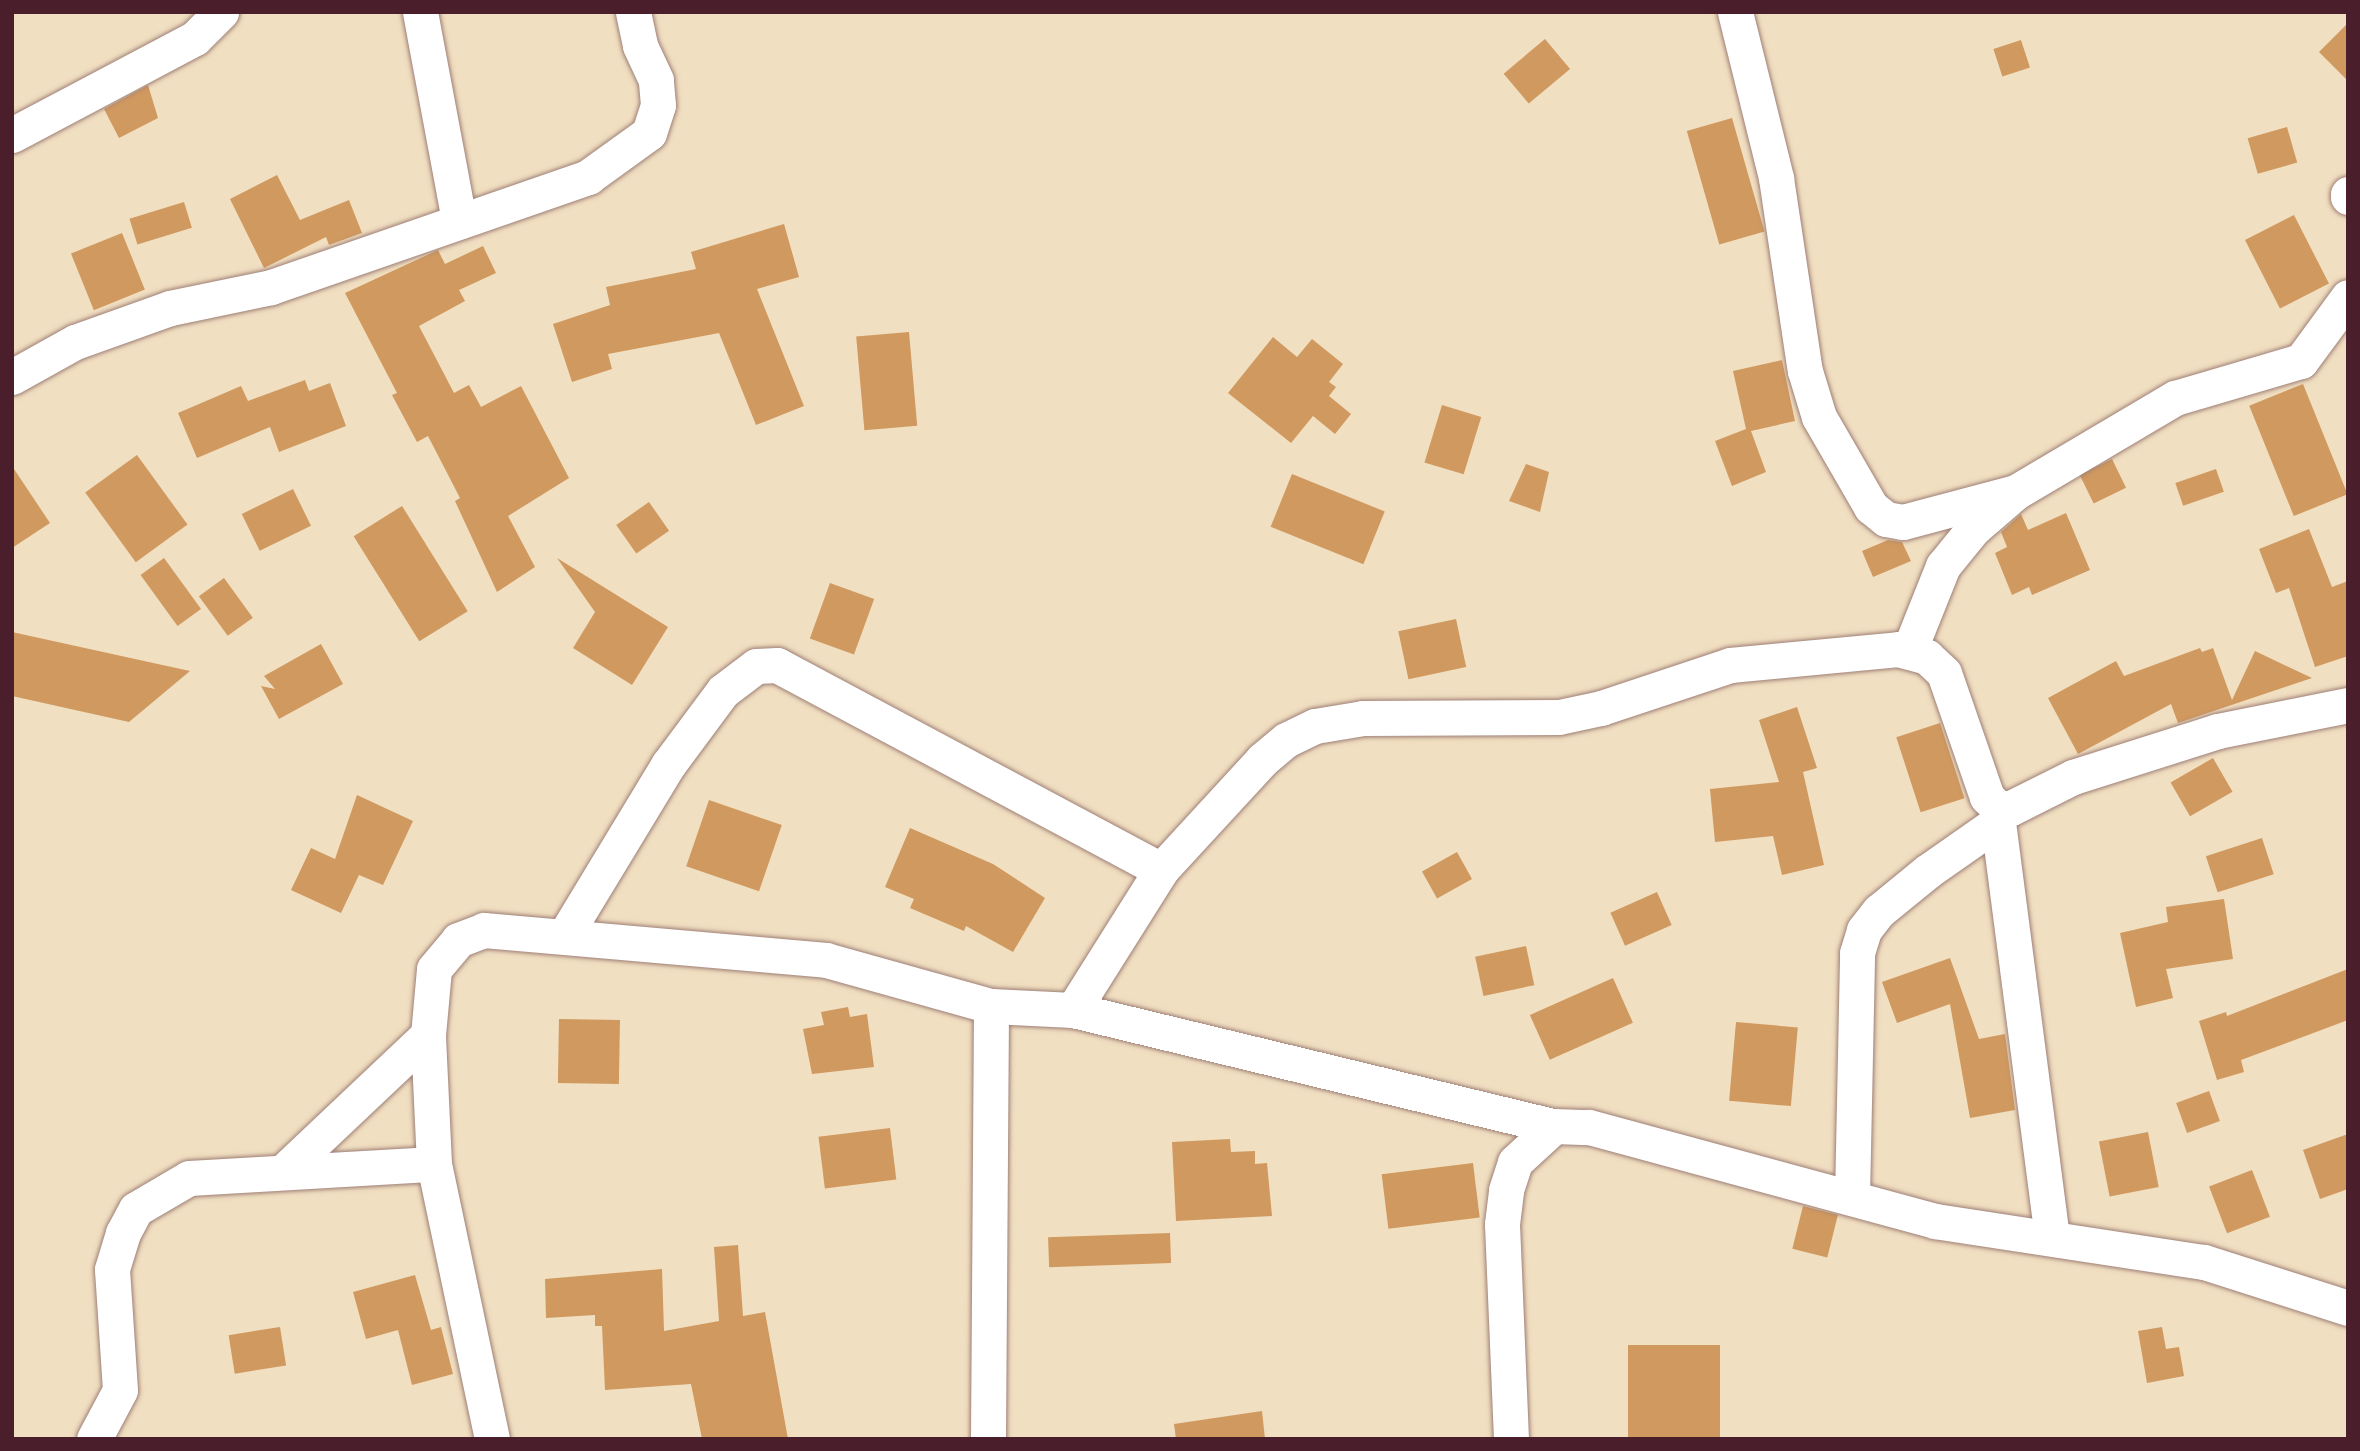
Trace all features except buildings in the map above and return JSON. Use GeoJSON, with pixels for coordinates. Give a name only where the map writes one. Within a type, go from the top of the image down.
{"type":"FeatureCollection","features":[{"type":"Feature","properties":{"kind":"street"},"geometry":{"type":"LineString","coordinates":[[12,135],[195,37],[222,12]]}},
{"type":"Feature","properties":{"kind":"street"},"geometry":{"type":"LineString","coordinates":[[420,12],[459,220]]}},
{"type":"Feature","properties":{"kind":"street"},"geometry":{"type":"LineString","coordinates":[[12,377],[75,342],[170,308],[271,287],[588,177],[649,133],[658,105],[656,79],[640,45],[634,12]]}},
{"type":"Feature","properties":{"kind":"street"},"geometry":{"type":"LineString","coordinates":[[1735,12],[1776,178],[1805,371],[1819,417],[1871,507],[1886,519],[1903,522],[2016,492]]}},
{"type":"Feature","properties":{"kind":"street"},"geometry":{"type":"LineString","coordinates":[[1909,651],[1943,566],[1973,529],[2016,492],[2175,398],[2301,362],[2348,297]]}},
{"type":"Feature","properties":{"kind":"street"},"geometry":{"type":"LineString","coordinates":[[1073,1010],[1161,870],[1262,761],[1286,740],[1315,726],[1363,718],[1559,717],[1601,708],[1730,665],[1820,654],[1909,651],[1927,657],[1944,673],[1987,797],[1998,815],[2052,1238]]}},
{"type":"Feature","properties":{"kind":"street"},"geometry":{"type":"LineString","coordinates":[[565,935],[668,765],[723,691],[756,666],[777,665],[1161,870]]}},
{"type":"Feature","properties":{"kind":"street"},"geometry":{"type":"LineString","coordinates":[[1852,1198],[1857,953],[1864,930],[1879,911],[1998,815],[2073,777],[2218,731],[2348,705]]}},
{"type":"Feature","properties":{"kind":"street"},"geometry":{"type":"LineString","coordinates":[[492,1439],[433,1164],[428,1035],[434,970],[458,940],[484,930],[826,960],[991,1006],[1073,1010],[1554,1126],[1589,1127],[1935,1221],[2204,1262],[2348,1308]]}},
{"type":"Feature","properties":{"kind":"street"},"geometry":{"type":"LineString","coordinates":[[988,1439],[991,1006]]}},
{"type":"Feature","properties":{"kind":"street"},"geometry":{"type":"LineString","coordinates":[[284,1171],[428,1035]]}},
{"type":"Feature","properties":{"kind":"street"},"geometry":{"type":"LineString","coordinates":[[1511,1439],[1502,1224],[1506,1190],[1514,1162],[1554,1126]]}},
{"type":"Feature","properties":{"kind":"street"},"geometry":{"type":"LineString","coordinates":[[94,1439],[120,1390],[112,1269],[123,1233],[136,1209],[189,1178],[433,1164]]}}]}
